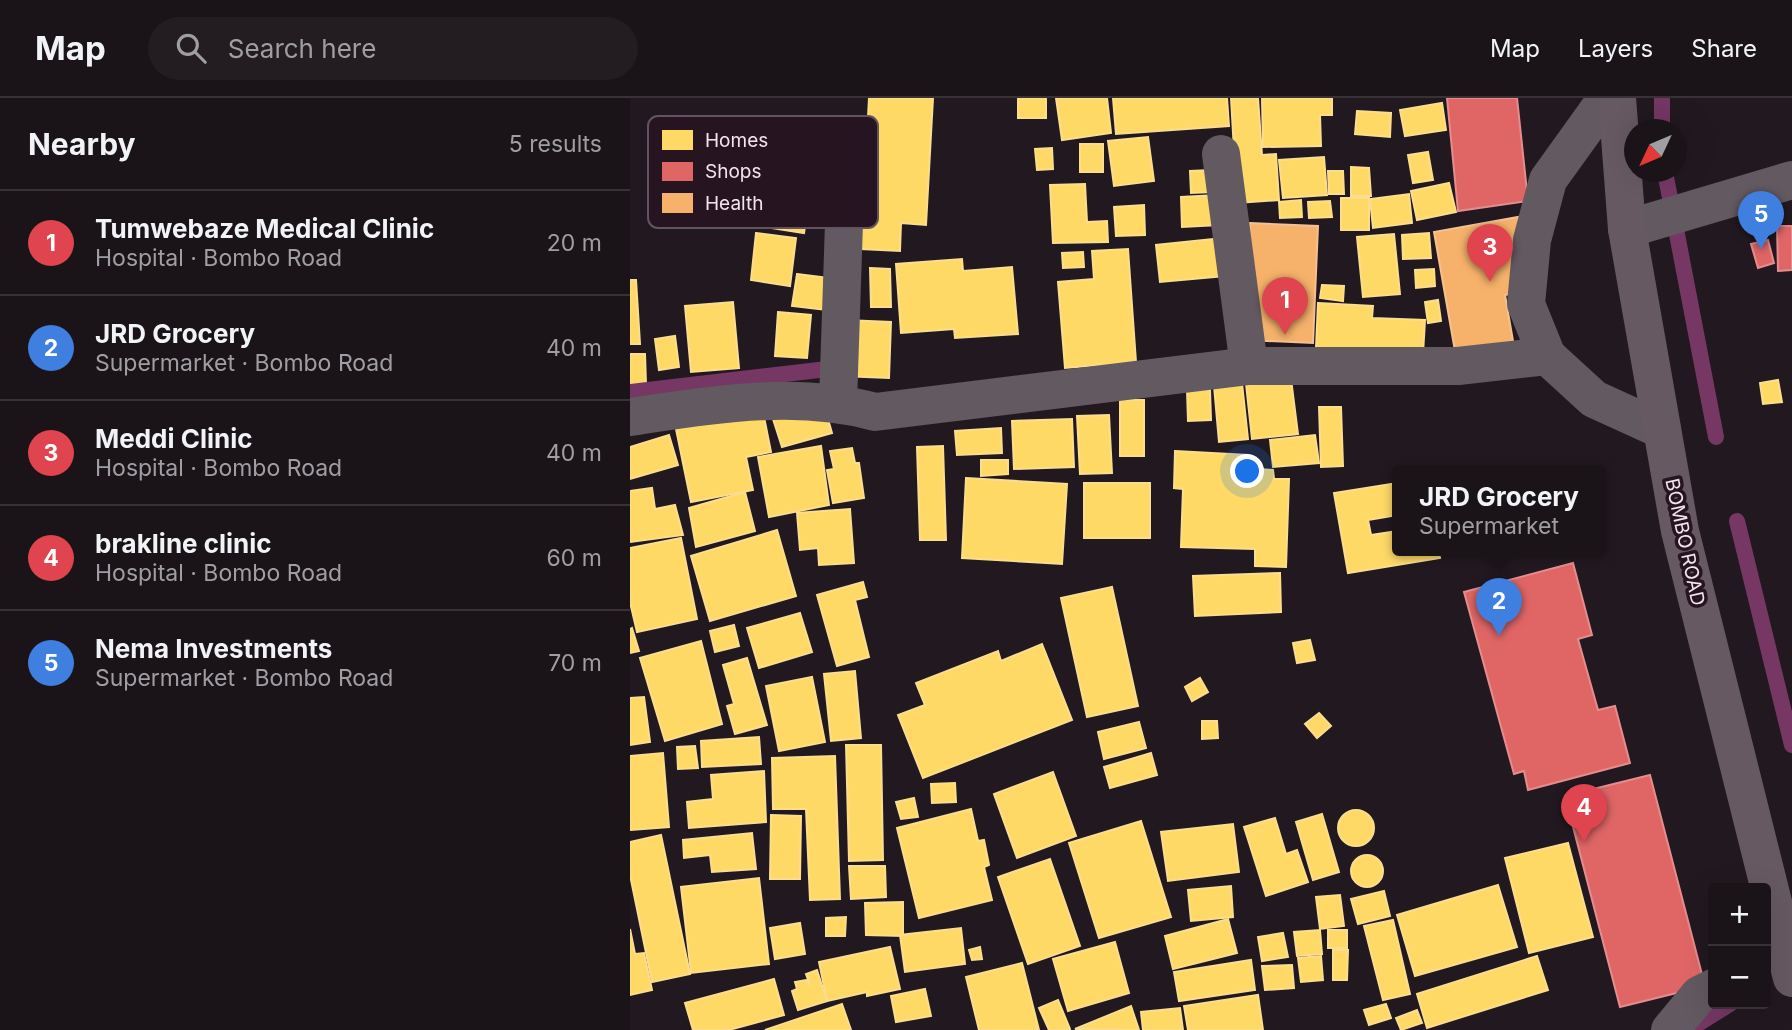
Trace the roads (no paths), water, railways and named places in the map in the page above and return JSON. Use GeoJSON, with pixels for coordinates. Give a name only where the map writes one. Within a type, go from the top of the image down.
{"type":"FeatureCollection","features":[{"type":"Feature","properties":{"kind":"main road","name":"BOMBO ROAD"},"geometry":{"type":"LineString","coordinates":[[1617,98],[1627,229],[1680,531],[1781,965]]}},
{"type":"Feature","properties":{"kind":"street"},"geometry":{"type":"LineString","coordinates":[[1607,98],[1548,180],[1532,240],[1526,304],[1546,356],[1594,399],[1662,430]]}},
{"type":"Feature","properties":{"kind":"street"},"geometry":{"type":"LineString","coordinates":[[1222,154],[1249,366]]}},
{"type":"Feature","properties":{"kind":"street"},"geometry":{"type":"LineString","coordinates":[[1627,229],[1792,180]]}},
{"type":"Feature","properties":{"kind":"street"},"geometry":{"type":"LineString","coordinates":[[838,402],[844,228]]}},
{"type":"Feature","properties":{"kind":"street"},"geometry":{"type":"LineString","coordinates":[[630,417],[719,403],[838,402],[876,412],[1249,366],[1458,366],[1546,356]]}},
{"type":"Feature","properties":{"kind":"street"},"geometry":{"type":"LineString","coordinates":[[1670,1030],[1699,995],[1708,990]]}},
{"type":"Feature","properties":{"kind":"waterway"},"geometry":{"type":"LineString","coordinates":[[1662,98],[1662,119]]}},
{"type":"Feature","properties":{"kind":"waterway"},"geometry":{"type":"LineString","coordinates":[[1667,182],[1716,437]]}},
{"type":"Feature","properties":{"kind":"waterway"},"geometry":{"type":"LineString","coordinates":[[630,392],[836,368]]}},
{"type":"Feature","properties":{"kind":"waterway"},"geometry":{"type":"LineString","coordinates":[[1737,521],[1792,745]]}},
{"type":"Feature","properties":{"kind":"waterway"},"geometry":{"type":"LineString","coordinates":[[1688,1030],[1722,1009]]}},
{"type":"Feature","properties":{"kind":"place","name":"Nema Investments"},"geometry":{"type":"Point","coordinates":[1761,249]}},
{"type":"Feature","properties":{"kind":"place","name":"Meddi Clinic"},"geometry":{"type":"Point","coordinates":[1490,282]}},
{"type":"Feature","properties":{"kind":"place","name":"Tumwebaze Medical Clinic"},"geometry":{"type":"Point","coordinates":[1285,335]}},
{"type":"Feature","properties":{"kind":"place","name":"JRD Grocery"},"geometry":{"type":"Point","coordinates":[1499,636]}},
{"type":"Feature","properties":{"kind":"place","name":"brakline clinic"},"geometry":{"type":"Point","coordinates":[1584,842]}}]}
